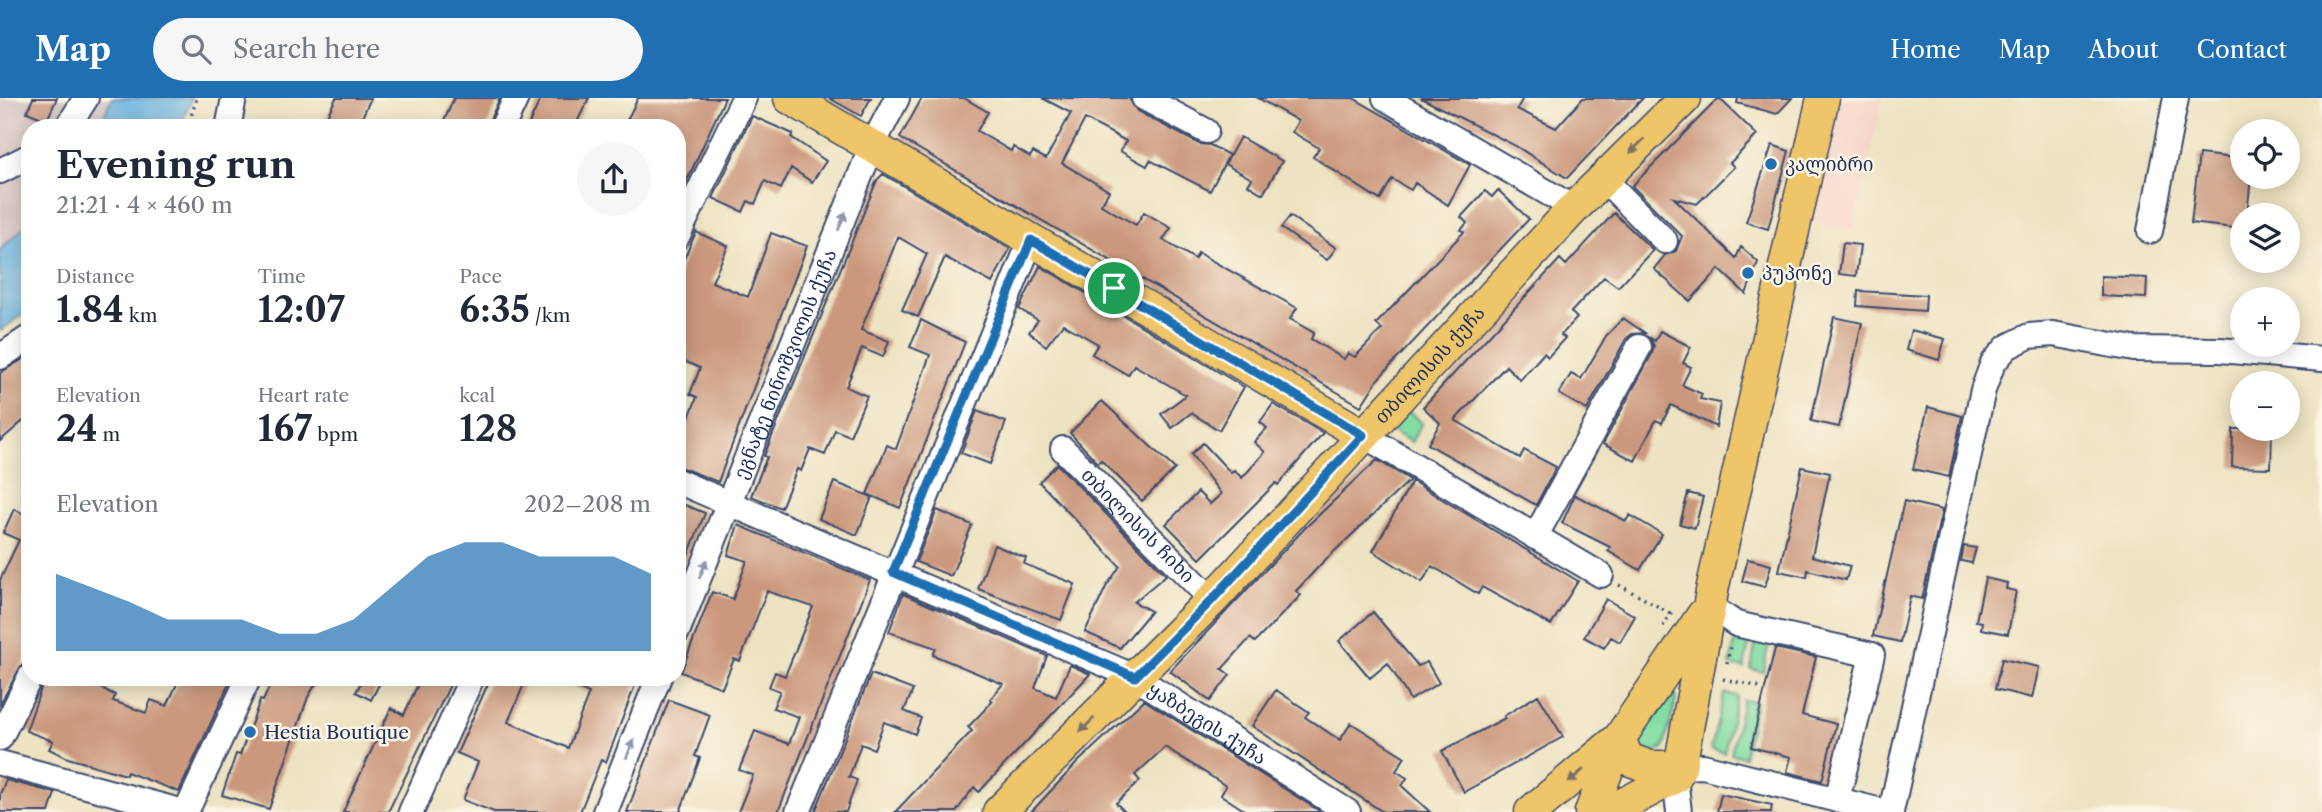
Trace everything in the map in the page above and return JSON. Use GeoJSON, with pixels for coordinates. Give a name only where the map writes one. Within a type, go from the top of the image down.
{"type":"FeatureCollection","features":[{"type":"Feature","properties":{"kind":"main road"},"geometry":{"type":"LineString","coordinates":[[790,98],[1363,435]]}},
{"type":"Feature","properties":{"kind":"main road","name":"თბილისის ქუჩა"},"geometry":{"type":"LineString","coordinates":[[999,812],[1212,600],[1574,208],[1685,98]]}},
{"type":"Feature","properties":{"kind":"main road"},"geometry":{"type":"LineString","coordinates":[[1609,812],[1678,772],[1710,606],[1823,98]]}},
{"type":"Feature","properties":{"kind":"main road"},"geometry":{"type":"LineString","coordinates":[[1591,812],[1619,739],[1710,606]]}},
{"type":"Feature","properties":{"kind":"main road"},"geometry":{"type":"LineString","coordinates":[[1650,694],[1671,686],[1682,692],[1691,708]]}},
{"type":"Feature","properties":{"kind":"main road"},"geometry":{"type":"LineString","coordinates":[[1619,739],[1628,759],[1678,772]]}},
{"type":"Feature","properties":{"kind":"main road"},"geometry":{"type":"LineString","coordinates":[[1531,812],[1619,739]]}},
{"type":"Feature","properties":{"kind":"street"},"geometry":{"type":"LineString","coordinates":[[73,119],[86,98]]}},
{"type":"Feature","properties":{"kind":"street"},"geometry":{"type":"LineString","coordinates":[[230,119],[234,98]]}},
{"type":"Feature","properties":{"kind":"street"},"geometry":{"type":"LineString","coordinates":[[506,119],[516,98]]}},
{"type":"Feature","properties":{"kind":"street"},"geometry":{"type":"LineString","coordinates":[[686,218],[744,98]]}},
{"type":"Feature","properties":{"kind":"street","name":"ეგნატე ნინოშვილის ქუჩა"},"geometry":{"type":"LineString","coordinates":[[686,610],[872,146],[897,98]]}},
{"type":"Feature","properties":{"kind":"street"},"geometry":{"type":"LineString","coordinates":[[1144,98],[1206,131]]}},
{"type":"Feature","properties":{"kind":"street"},"geometry":{"type":"LineString","coordinates":[[1385,98],[1574,208]]}},
{"type":"Feature","properties":{"kind":"street"},"geometry":{"type":"LineString","coordinates":[[2150,231],[2176,98]]}},
{"type":"Feature","properties":{"kind":"street"},"geometry":{"type":"LineString","coordinates":[[0,171],[21,160]]}},
{"type":"Feature","properties":{"kind":"street"},"geometry":{"type":"LineString","coordinates":[[1604,179],[1665,241]]}},
{"type":"Feature","properties":{"kind":"street"},"geometry":{"type":"LineString","coordinates":[[798,812],[893,572],[1031,240]]}},
{"type":"Feature","properties":{"kind":"street"},"geometry":{"type":"LineString","coordinates":[[1891,812],[1983,390],[1993,363],[2007,347],[2028,336],[2053,334],[2134,349],[2220,350],[2322,359]]}},
{"type":"Feature","properties":{"kind":"street"},"geometry":{"type":"LineString","coordinates":[[0,357],[21,343]]}},
{"type":"Feature","properties":{"kind":"street"},"geometry":{"type":"LineString","coordinates":[[1535,537],[1639,346]]}},
{"type":"Feature","properties":{"kind":"street"},"geometry":{"type":"LineString","coordinates":[[1363,435],[1601,575]]}},
{"type":"Feature","properties":{"kind":"street","name":"თბილისის ჩიხი"},"geometry":{"type":"LineString","coordinates":[[1063,449],[1212,600]]}},
{"type":"Feature","properties":{"kind":"street","name":"ყაზბეგის ქუჩა"},"geometry":{"type":"LineString","coordinates":[[686,485],[1135,677],[1348,812]]}},
{"type":"Feature","properties":{"kind":"street"},"geometry":{"type":"LineString","coordinates":[[1710,606],[1736,624],[1872,655],[1838,800]]}},
{"type":"Feature","properties":{"kind":"street"},"geometry":{"type":"LineString","coordinates":[[0,738],[26,686]]}},
{"type":"Feature","properties":{"kind":"street"},"geometry":{"type":"LineString","coordinates":[[0,763],[185,812],[245,686]]}},
{"type":"Feature","properties":{"kind":"street"},"geometry":{"type":"LineString","coordinates":[[411,812],[468,686]]}},
{"type":"Feature","properties":{"kind":"street"},"geometry":{"type":"LineString","coordinates":[[605,812],[655,686]]}},
{"type":"Feature","properties":{"kind":"street"},"geometry":{"type":"LineString","coordinates":[[1648,812],[1678,772],[1703,766],[1885,812]]}},
{"type":"Feature","properties":{"kind":"street"},"geometry":{"type":"LineString","coordinates":[[1678,772],[1679,812]]}},
{"type":"Feature","properties":{"kind":"path"},"geometry":{"type":"LineString","coordinates":[[190,119],[197,98]]}},
{"type":"Feature","properties":{"kind":"path"},"geometry":{"type":"LineString","coordinates":[[1601,575],[1670,613]]}},
{"type":"Feature","properties":{"kind":"path"},"geometry":{"type":"LineString","coordinates":[[1723,679],[1765,688]]}},
{"type":"Feature","properties":{"kind":"shaded area"},"geometry":{"type":"Polygon","coordinates":[[[0,98],[112,98],[102,119],[21,119],[21,230],[0,250],[0,98]]]}},
{"type":"Feature","properties":{"kind":"shaded area"},"geometry":{"type":"Polygon","coordinates":[[[1840,98],[1883,98],[1853,230],[1809,220],[1840,98]]]}},
{"type":"Feature","properties":{"kind":"green space"},"geometry":{"type":"Polygon","coordinates":[[[1407,410],[1422,423],[1411,442],[1391,430],[1407,410]]]}},
{"type":"Feature","properties":{"kind":"green space"},"geometry":{"type":"Polygon","coordinates":[[[1736,636],[1750,639],[1744,668],[1730,665],[1736,636]]]}},
{"type":"Feature","properties":{"kind":"green space"},"geometry":{"type":"Polygon","coordinates":[[[1756,641],[1769,643],[1763,672],[1751,669],[1756,641]]]}},
{"type":"Feature","properties":{"kind":"green space"},"geometry":{"type":"Polygon","coordinates":[[[1674,693],[1676,699],[1664,748],[1652,754],[1639,749],[1638,733],[1669,694],[1674,693]]]}},
{"type":"Feature","properties":{"kind":"green space"},"geometry":{"type":"Polygon","coordinates":[[[1724,693],[1737,696],[1724,753],[1711,749],[1724,693]]]}},
{"type":"Feature","properties":{"kind":"green space"},"geometry":{"type":"Polygon","coordinates":[[[1743,700],[1756,702],[1744,757],[1731,754],[1743,700]]]}},
{"type":"Feature","properties":{"kind":"water"},"geometry":{"type":"Polygon","coordinates":[[[112,98],[192,98],[183,119],[102,119],[112,98]]]}},
{"type":"Feature","properties":{"kind":"water"},"geometry":{"type":"Polygon","coordinates":[[[21,230],[21,316],[0,331],[0,250],[21,230]]]}},
{"type":"Feature","properties":{"kind":"building"},"geometry":{"type":"Polygon","coordinates":[[[33,98],[57,98],[47,119],[27,112],[33,98]]]}},
{"type":"Feature","properties":{"kind":"building"},"geometry":{"type":"Polygon","coordinates":[[[336,98],[371,98],[361,119],[326,119],[336,98]]]}},
{"type":"Feature","properties":{"kind":"building"},"geometry":{"type":"Polygon","coordinates":[[[454,98],[500,98],[490,119],[445,119],[454,98]]]}},
{"type":"Feature","properties":{"kind":"building"},"geometry":{"type":"Polygon","coordinates":[[[541,98],[589,98],[578,119],[531,119],[541,98]]]}},
{"type":"Feature","properties":{"kind":"building"},"geometry":{"type":"Polygon","coordinates":[[[638,98],[725,98],[686,182],[686,119],[628,119],[638,98]]]}},
{"type":"Feature","properties":{"kind":"building"},"geometry":{"type":"Polygon","coordinates":[[[829,98],[871,98],[861,116],[829,98]]]}},
{"type":"Feature","properties":{"kind":"building"},"geometry":{"type":"Polygon","coordinates":[[[922,98],[964,98],[988,112],[977,131],[1011,151],[1013,147],[1030,157],[1033,152],[1046,159],[1071,113],[1042,98],[1129,98],[1137,111],[1199,144],[1210,145],[1229,155],[1210,191],[1150,160],[1147,166],[1120,151],[1126,141],[1085,119],[1062,163],[1109,191],[1101,205],[1136,225],[1144,212],[1171,228],[1163,240],[1195,259],[1198,253],[1297,308],[1290,319],[1314,333],[1311,339],[1344,359],[1348,353],[1355,357],[1382,329],[1376,324],[1464,232],[1461,230],[1467,223],[1461,217],[1485,191],[1492,197],[1498,190],[1529,219],[1378,379],[1361,406],[900,138],[922,98]]]}},
{"type":"Feature","properties":{"kind":"building"},"geometry":{"type":"Polygon","coordinates":[[[1258,98],[1353,98],[1470,165],[1448,205],[1415,183],[1411,190],[1392,179],[1380,200],[1313,157],[1319,148],[1292,132],[1298,121],[1258,98]]]}},
{"type":"Feature","properties":{"kind":"building"},"geometry":{"type":"Polygon","coordinates":[[[1421,98],[1523,98],[1517,109],[1556,128],[1583,98],[1643,98],[1567,178],[1514,145],[1421,98]]]}},
{"type":"Feature","properties":{"kind":"building"},"geometry":{"type":"Polygon","coordinates":[[[1719,98],[1757,135],[1730,163],[1734,167],[1697,204],[1674,198],[1736,258],[1741,247],[1758,262],[1746,294],[1719,269],[1690,301],[1654,269],[1665,255],[1676,251],[1682,236],[1632,186],[1719,98]]]}},
{"type":"Feature","properties":{"kind":"building"},"geometry":{"type":"Polygon","coordinates":[[[1738,98],[1792,98],[1777,114],[1737,103],[1738,98]]]}},
{"type":"Feature","properties":{"kind":"building"},"geometry":{"type":"Polygon","coordinates":[[[752,116],[793,134],[791,137],[826,161],[812,182],[791,168],[781,189],[765,181],[755,204],[748,201],[743,212],[713,198],[752,116]]]}},
{"type":"Feature","properties":{"kind":"building"},"geometry":{"type":"Polygon","coordinates":[[[1240,137],[1282,161],[1263,194],[1248,185],[1252,179],[1225,164],[1240,137]]]}},
{"type":"Feature","properties":{"kind":"building"},"geometry":{"type":"Polygon","coordinates":[[[1772,145],[1789,151],[1768,229],[1746,222],[1772,145]]]}},
{"type":"Feature","properties":{"kind":"building"},"geometry":{"type":"Polygon","coordinates":[[[2199,154],[2230,158],[2230,189],[2250,189],[2248,203],[2230,203],[2230,228],[2191,223],[2199,154]]]}},
{"type":"Feature","properties":{"kind":"building"},"geometry":{"type":"Polygon","coordinates":[[[883,174],[1010,249],[992,283],[945,257],[918,317],[902,310],[927,254],[898,237],[861,330],[889,341],[883,357],[862,348],[846,387],[867,396],[850,436],[835,430],[825,455],[810,449],[801,471],[797,469],[781,508],[751,496],[767,457],[764,456],[877,180],[883,174]]]}},
{"type":"Feature","properties":{"kind":"building"},"geometry":{"type":"Polygon","coordinates":[[[1614,213],[1653,250],[1618,287],[1604,277],[1571,312],[1577,318],[1561,335],[1565,338],[1548,357],[1544,353],[1520,380],[1506,366],[1455,420],[1520,458],[1524,450],[1556,467],[1536,505],[1428,444],[1440,423],[1423,407],[1560,259],[1566,265],[1614,213]]]}},
{"type":"Feature","properties":{"kind":"building"},"geometry":{"type":"Polygon","coordinates":[[[1290,216],[1336,248],[1327,260],[1281,228],[1290,216]]]}},
{"type":"Feature","properties":{"kind":"building"},"geometry":{"type":"Polygon","coordinates":[[[696,232],[728,246],[712,282],[748,297],[771,233],[807,246],[718,482],[686,470],[686,426],[697,397],[690,394],[700,368],[686,362],[686,255],[696,232]]]}},
{"type":"Feature","properties":{"kind":"building"},"geometry":{"type":"Polygon","coordinates":[[[1843,243],[1860,245],[1856,276],[1839,274],[1843,243]]]}},
{"type":"Feature","properties":{"kind":"building"},"geometry":{"type":"Polygon","coordinates":[[[1040,266],[1244,387],[1219,430],[1191,413],[1172,428],[1161,414],[1186,395],[1134,365],[1128,375],[1092,354],[1098,344],[1063,324],[1046,346],[1029,332],[1038,320],[1019,309],[1040,266]]]}},
{"type":"Feature","properties":{"kind":"building"},"geometry":{"type":"Polygon","coordinates":[[[2101,276],[2147,278],[2146,298],[2101,296],[2101,276]]]}},
{"type":"Feature","properties":{"kind":"building"},"geometry":{"type":"Polygon","coordinates":[[[1858,291],[1926,295],[1925,311],[1857,306],[1858,291]]]}},
{"type":"Feature","properties":{"kind":"building"},"geometry":{"type":"Polygon","coordinates":[[[1834,317],[1862,323],[1839,427],[1811,421],[1834,317]]]}},
{"type":"Feature","properties":{"kind":"building"},"geometry":{"type":"Polygon","coordinates":[[[1623,318],[1645,333],[1632,334],[1626,339],[1587,410],[1559,394],[1571,374],[1581,379],[1606,336],[1623,318]]]}},
{"type":"Feature","properties":{"kind":"building"},"geometry":{"type":"Polygon","coordinates":[[[921,320],[965,342],[900,508],[867,494],[887,445],[896,449],[930,355],[910,347],[921,320]]]}},
{"type":"Feature","properties":{"kind":"building"},"geometry":{"type":"Polygon","coordinates":[[[1911,330],[1945,339],[1939,360],[1906,350],[1911,330]]]}},
{"type":"Feature","properties":{"kind":"building"},"geometry":{"type":"Polygon","coordinates":[[[1660,331],[1691,347],[1683,363],[1691,367],[1682,385],[1702,394],[1700,399],[1720,403],[1716,427],[1671,405],[1662,423],[1656,420],[1635,461],[1603,444],[1652,354],[1654,346],[1649,337],[1655,341],[1660,331]]]}},
{"type":"Feature","properties":{"kind":"building"},"geometry":{"type":"Polygon","coordinates":[[[21,360],[21,423],[0,441],[0,373],[21,360]]]}},
{"type":"Feature","properties":{"kind":"building"},"geometry":{"type":"Polygon","coordinates":[[[1102,401],[1175,469],[1142,501],[1101,460],[1098,463],[1070,433],[1102,401]]]}},
{"type":"Feature","properties":{"kind":"building"},"geometry":{"type":"Polygon","coordinates":[[[1273,404],[1323,433],[1278,485],[1276,483],[1200,559],[1166,524],[1198,492],[1210,504],[1221,494],[1191,454],[1203,443],[1231,473],[1234,470],[1242,478],[1265,452],[1254,442],[1267,428],[1260,422],[1273,404]]]}},
{"type":"Feature","properties":{"kind":"building"},"geometry":{"type":"Polygon","coordinates":[[[1928,407],[1962,416],[1949,477],[1913,469],[1928,407]]]}},
{"type":"Feature","properties":{"kind":"building"},"geometry":{"type":"Polygon","coordinates":[[[977,411],[1006,422],[990,464],[961,453],[977,411]]]}},
{"type":"Feature","properties":{"kind":"building"},"geometry":{"type":"Polygon","coordinates":[[[2233,441],[2272,441],[2271,468],[2232,467],[2233,441]]]}},
{"type":"Feature","properties":{"kind":"building"},"geometry":{"type":"Polygon","coordinates":[[[1377,460],[1410,480],[1322,563],[1296,591],[1301,595],[1255,642],[1250,638],[1222,669],[1230,675],[1210,701],[1170,671],[1304,529],[1377,460]]]}},
{"type":"Feature","properties":{"kind":"building"},"geometry":{"type":"Polygon","coordinates":[[[1057,464],[1166,575],[1134,602],[1151,611],[1120,648],[1085,632],[1106,587],[1120,566],[1039,482],[1057,464]]]}},
{"type":"Feature","properties":{"kind":"building"},"geometry":{"type":"Polygon","coordinates":[[[1802,467],[1830,473],[1812,556],[1850,566],[1846,580],[1808,570],[1807,577],[1779,571],[1802,467]]]}},
{"type":"Feature","properties":{"kind":"building"},"geometry":{"type":"Polygon","coordinates":[[[1412,481],[1578,581],[1551,625],[1482,587],[1478,594],[1432,566],[1422,582],[1373,551],[1412,481]]]}},
{"type":"Feature","properties":{"kind":"building"},"geometry":{"type":"Polygon","coordinates":[[[834,482],[872,497],[857,535],[819,519],[834,482]]]}},
{"type":"Feature","properties":{"kind":"building"},"geometry":{"type":"Polygon","coordinates":[[[1688,493],[1703,497],[1695,528],[1680,524],[1688,493]]]}},
{"type":"Feature","properties":{"kind":"building"},"geometry":{"type":"Polygon","coordinates":[[[1575,495],[1626,521],[1630,515],[1662,534],[1640,570],[1608,551],[1610,547],[1562,523],[1575,495]]]}},
{"type":"Feature","properties":{"kind":"building"},"geometry":{"type":"Polygon","coordinates":[[[1904,501],[1942,510],[1922,599],[1910,596],[1900,642],[1873,636],[1904,501]]]}},
{"type":"Feature","properties":{"kind":"building"},"geometry":{"type":"Polygon","coordinates":[[[686,506],[705,513],[686,560],[686,506]]]}},
{"type":"Feature","properties":{"kind":"building"},"geometry":{"type":"Polygon","coordinates":[[[14,509],[21,512],[21,666],[0,704],[0,580],[19,540],[3,533],[14,509]]]}},
{"type":"Feature","properties":{"kind":"building"},"geometry":{"type":"Polygon","coordinates":[[[937,510],[972,525],[951,576],[916,562],[937,510]]]}},
{"type":"Feature","properties":{"kind":"building"},"geometry":{"type":"Polygon","coordinates":[[[738,525],[870,580],[778,812],[738,812],[753,775],[739,770],[755,731],[789,744],[799,717],[773,708],[780,691],[769,687],[775,672],[785,676],[813,607],[767,591],[740,661],[734,659],[722,688],[686,674],[686,659],[712,592],[733,599],[747,561],[728,555],[738,525]]]}},
{"type":"Feature","properties":{"kind":"building"},"geometry":{"type":"Polygon","coordinates":[[[994,545],[1026,558],[1024,564],[1075,584],[1061,620],[978,589],[994,545]]]}},
{"type":"Feature","properties":{"kind":"building"},"geometry":{"type":"Polygon","coordinates":[[[1964,546],[1976,548],[1972,563],[1961,561],[1964,546]]]}},
{"type":"Feature","properties":{"kind":"building"},"geometry":{"type":"Polygon","coordinates":[[[1748,559],[1771,565],[1765,587],[1742,581],[1748,559]]]}},
{"type":"Feature","properties":{"kind":"building"},"geometry":{"type":"Polygon","coordinates":[[[1985,578],[2007,583],[2006,589],[2016,591],[2008,634],[1981,629],[1982,622],[1976,621],[1985,578]]]}},
{"type":"Feature","properties":{"kind":"building"},"geometry":{"type":"Polygon","coordinates":[[[903,594],[1047,656],[1035,688],[1056,697],[1070,665],[1090,674],[979,792],[974,787],[956,812],[895,812],[972,731],[968,727],[993,701],[990,699],[1003,684],[933,655],[936,648],[889,632],[903,594]]]}},
{"type":"Feature","properties":{"kind":"building"},"geometry":{"type":"Polygon","coordinates":[[[1606,599],[1635,616],[1620,642],[1611,637],[1604,648],[1584,637],[1606,599]]]}},
{"type":"Feature","properties":{"kind":"building"},"geometry":{"type":"Polygon","coordinates":[[[1373,612],[1418,666],[1427,662],[1439,683],[1410,700],[1388,663],[1370,678],[1339,641],[1373,612]]]}},
{"type":"Feature","properties":{"kind":"building"},"geometry":{"type":"Polygon","coordinates":[[[1775,648],[1816,657],[1802,715],[1836,724],[1822,781],[1787,772],[1791,757],[1751,747],[1775,648]]]}},
{"type":"Feature","properties":{"kind":"building"},"geometry":{"type":"Polygon","coordinates":[[[2002,659],[2039,667],[2032,698],[1995,689],[2002,659]]]}},
{"type":"Feature","properties":{"kind":"building"},"geometry":{"type":"Polygon","coordinates":[[[871,674],[913,690],[904,711],[921,718],[915,734],[884,722],[874,749],[861,744],[849,777],[857,780],[846,812],[815,812],[871,674]]]}},
{"type":"Feature","properties":{"kind":"building"},"geometry":{"type":"Polygon","coordinates":[[[42,686],[102,686],[101,688],[115,695],[113,701],[146,713],[151,700],[167,706],[176,686],[228,686],[179,792],[127,772],[126,775],[68,758],[49,749],[53,741],[26,731],[42,686]]]}},
{"type":"Feature","properties":{"kind":"building"},"geometry":{"type":"Polygon","coordinates":[[[270,686],[315,686],[308,697],[269,809],[222,795],[236,754],[240,755],[260,700],[263,701],[270,686]]]}},
{"type":"Feature","properties":{"kind":"building"},"geometry":{"type":"Polygon","coordinates":[[[359,686],[378,686],[371,700],[356,692],[359,686]]]}},
{"type":"Feature","properties":{"kind":"building"},"geometry":{"type":"Polygon","coordinates":[[[417,686],[450,686],[388,812],[343,812],[391,708],[404,715],[417,686]]]}},
{"type":"Feature","properties":{"kind":"building"},"geometry":{"type":"Polygon","coordinates":[[[487,686],[523,686],[508,722],[568,748],[589,693],[572,686],[635,686],[606,762],[601,760],[580,812],[494,812],[463,800],[478,762],[457,753],[487,686]]]}},
{"type":"Feature","properties":{"kind":"building"},"geometry":{"type":"Polygon","coordinates":[[[1276,690],[1309,712],[1305,717],[1340,740],[1351,723],[1405,757],[1396,771],[1407,778],[1402,786],[1430,812],[1383,812],[1252,726],[1276,690]]]}},
{"type":"Feature","properties":{"kind":"building"},"geometry":{"type":"Polygon","coordinates":[[[1538,695],[1563,737],[1464,792],[1442,751],[1505,718],[1504,716],[1538,695]]]}},
{"type":"Feature","properties":{"kind":"building"},"geometry":{"type":"Polygon","coordinates":[[[669,700],[710,715],[695,756],[700,758],[680,812],[627,812],[669,700]]]}},
{"type":"Feature","properties":{"kind":"building"},"geometry":{"type":"Polygon","coordinates":[[[1144,700],[1319,812],[1247,812],[1221,795],[1226,786],[1165,747],[1135,775],[1140,781],[1116,803],[1125,812],[1031,812],[1077,763],[1144,700]]]}},
{"type":"Feature","properties":{"kind":"building"},"geometry":{"type":"Polygon","coordinates":[[[6,780],[55,793],[49,812],[0,812],[0,794],[6,780]]]}},
{"type":"Feature","properties":{"kind":"building"},"geometry":{"type":"Polygon","coordinates":[[[1721,794],[1772,805],[1771,812],[1717,812],[1721,794]]]}},
{"type":"Feature","properties":{"kind":"place","name":"კალიბრი"},"geometry":{"type":"Point","coordinates":[1771,164]}},
{"type":"Feature","properties":{"kind":"place","name":"პუპონე"},"geometry":{"type":"Point","coordinates":[1748,273]}},
{"type":"Feature","properties":{"kind":"place","name":"Hestia Boutique"},"geometry":{"type":"Point","coordinates":[250,732]}},
{"type":"Feature","properties":{"kind":"route"},"geometry":{"type":"LineString","coordinates":[[1031,240],[1114,288],[1363,435],[1212,600],[1135,677],[893,572],[1031,240]]}}]}
